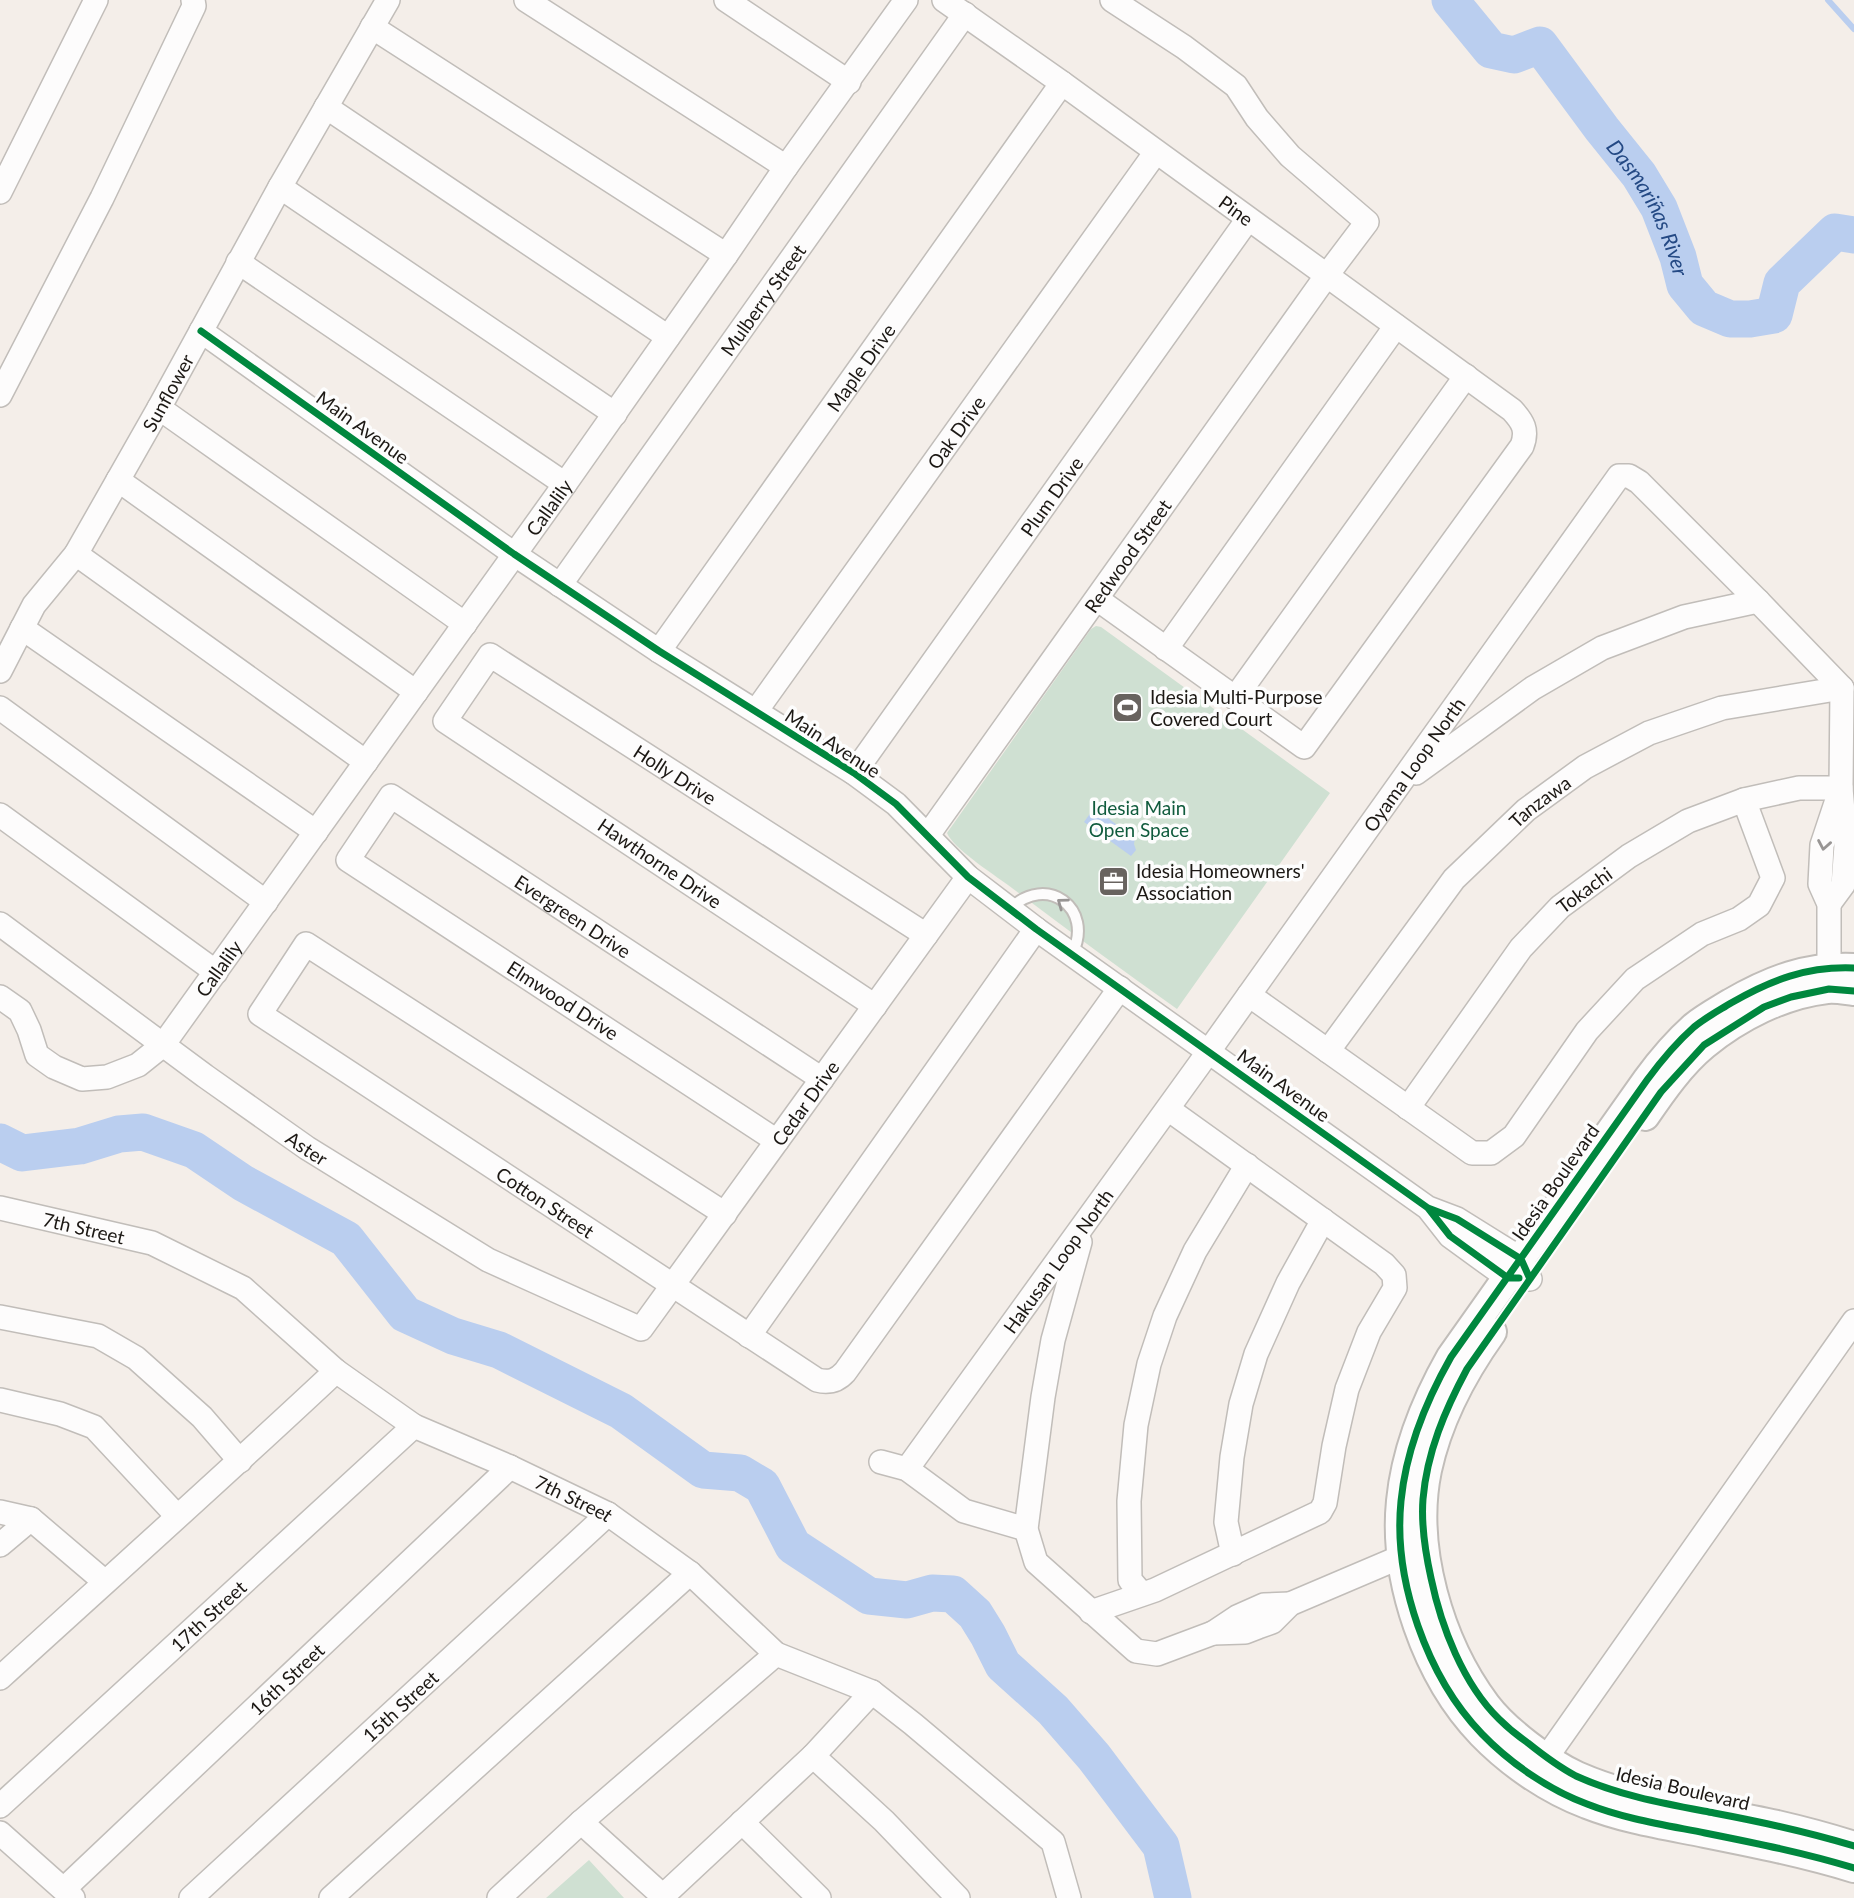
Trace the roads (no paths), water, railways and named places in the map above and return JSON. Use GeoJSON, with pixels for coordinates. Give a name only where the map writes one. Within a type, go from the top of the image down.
{"type":"FeatureCollection","features":[{"type":"Feature","properties":{"kind":"street"},"geometry":{"type":"LineString","coordinates":[[0,192],[96,0]]}},
{"type":"Feature","properties":{"kind":"street"},"geometry":{"type":"LineString","coordinates":[[0,395],[102,198],[194,6],[193,0]]}},
{"type":"Feature","properties":{"kind":"street","name":"Sunflower"},"geometry":{"type":"LineString","coordinates":[[0,671],[34,605],[76,554],[159,408],[237,262],[388,0]]}},
{"type":"Feature","properties":{"kind":"street"},"geometry":{"type":"LineString","coordinates":[[526,0],[786,167]]}},
{"type":"Feature","properties":{"kind":"street"},"geometry":{"type":"LineString","coordinates":[[726,0],[849,82]]}},
{"type":"Feature","properties":{"kind":"street","name":"Callalily"},"geometry":{"type":"LineString","coordinates":[[0,997],[20,1011],[37,1055],[54,1067],[82,1079],[107,1077],[138,1065],[163,1045],[615,414],[786,167],[906,0]]}},
{"type":"Feature","properties":{"kind":"street","name":"Pine"},"geometry":{"type":"LineString","coordinates":[[943,0],[1466,376],[1512,410],[1525,427],[1526,437],[1522,446],[1304,747],[1236,698]]}},
{"type":"Feature","properties":{"kind":"street","name":"Redwood Street"},"geometry":{"type":"LineString","coordinates":[[928,835],[1367,222],[1290,156],[1257,118],[1236,86],[1184,47],[1112,0]]}},
{"type":"Feature","properties":{"kind":"street","name":"Mulberry Street"},"geometry":{"type":"LineString","coordinates":[[560,585],[965,14]]}},
{"type":"Feature","properties":{"kind":"street"},"geometry":{"type":"LineString","coordinates":[[372,27],[726,255]]}},
{"type":"Feature","properties":{"kind":"street","name":"Maple Drive"},"geometry":{"type":"LineString","coordinates":[[659,651],[1062,83]]}},
{"type":"Feature","properties":{"kind":"street"},"geometry":{"type":"LineString","coordinates":[[326,107],[668,337]]}},
{"type":"Feature","properties":{"kind":"street","name":"Oak Drive"},"geometry":{"type":"LineString","coordinates":[[755,711],[1156,152]]}},
{"type":"Feature","properties":{"kind":"street"},"geometry":{"type":"LineString","coordinates":[[280,187],[615,414]]}},
{"type":"Feature","properties":{"kind":"street","name":"Plum Drive"},"geometry":{"type":"LineString","coordinates":[[854,773],[1248,219]]}},
{"type":"Feature","properties":{"kind":"street"},"geometry":{"type":"LineString","coordinates":[[237,262],[565,484]]}},
{"type":"Feature","properties":{"kind":"street"},"geometry":{"type":"LineString","coordinates":[[1166,649],[1396,326]]}},
{"type":"Feature","properties":{"kind":"street","name":"Main Avenue"},"geometry":{"type":"LineString","coordinates":[[201,331],[514,554],[659,651],[854,773],[896,804],[968,877],[1010,909],[1428,1208],[1457,1219],[1519,1272]]}},
{"type":"Feature","properties":{"kind":"street"},"geometry":{"type":"LineString","coordinates":[[1097,599],[1236,698],[1466,376]]}},
{"type":"Feature","properties":{"kind":"street"},"geometry":{"type":"LineString","coordinates":[[159,408],[465,624]]}},
{"type":"Feature","properties":{"kind":"street","name":"Oyama Loop North"},"geometry":{"type":"LineString","coordinates":[[1209,1051],[1619,477],[1629,476],[1639,482],[1758,601]]}},
{"type":"Feature","properties":{"kind":"street"},"geometry":{"type":"LineString","coordinates":[[118,480],[416,692]]}},
{"type":"Feature","properties":{"kind":"street"},"geometry":{"type":"LineString","coordinates":[[76,554],[366,762]]}},
{"type":"Feature","properties":{"kind":"street"},"geometry":{"type":"LineString","coordinates":[[1400,786],[1533,688],[1602,649],[1684,617],[1758,601],[1842,688],[1841,788],[1846,846],[1843,886],[1829,904],[1841,979]]}},
{"type":"Feature","properties":{"kind":"street"},"geometry":{"type":"LineString","coordinates":[[23,628],[316,832]]}},
{"type":"Feature","properties":{"kind":"street","name":"Holly Drive"},"geometry":{"type":"LineString","coordinates":[[445,721],[490,655],[926,935]]}},
{"type":"Feature","properties":{"kind":"street","name":"Tanzawa"},"geometry":{"type":"LineString","coordinates":[[1328,1051],[1454,878],[1526,810],[1585,767],[1649,733],[1722,708],[1842,688]]}},
{"type":"Feature","properties":{"kind":"street"},"geometry":{"type":"LineString","coordinates":[[0,708],[266,902]]}},
{"type":"Feature","properties":{"kind":"street","name":"Hawthorne Drive"},"geometry":{"type":"LineString","coordinates":[[445,721],[875,1006]]}},
{"type":"Feature","properties":{"kind":"street","name":"Tokachi"},"geometry":{"type":"LineString","coordinates":[[1408,1108],[1521,948],[1560,907],[1629,856],[1688,821],[1744,800],[1799,788],[1841,788]]}},
{"type":"Feature","properties":{"kind":"street","name":"Evergreen Drive"},"geometry":{"type":"LineString","coordinates":[[348,860],[391,796],[822,1079]]}},
{"type":"Feature","properties":{"kind":"street"},"geometry":{"type":"LineString","coordinates":[[1250,995],[1472,1153],[1490,1153],[1514,1136],[1587,1031],[1635,979],[1702,934],[1739,919],[1759,905],[1773,878],[1744,800]]}},
{"type":"Feature","properties":{"kind":"street"},"geometry":{"type":"LineString","coordinates":[[0,815],[216,972]]}},
{"type":"Feature","properties":{"kind":"street","name":"Elmwood Drive"},"geometry":{"type":"LineString","coordinates":[[348,860],[777,1141]]}},
{"type":"Feature","properties":{"kind":"street","name":"Cedar Drive"},"geometry":{"type":"LineString","coordinates":[[641,1329],[968,877]]}},
{"type":"Feature","properties":{"kind":"street","name":"Aster"},"geometry":{"type":"LineString","coordinates":[[0,924],[307,1148],[488,1260],[641,1329]]}},
{"type":"Feature","properties":{"kind":"street"},"geometry":{"type":"LineString","coordinates":[[749,1336],[1037,929]]}},
{"type":"Feature","properties":{"kind":"street","name":"Cotton Street"},"geometry":{"type":"LineString","coordinates":[[725,1214],[306,944],[260,1014],[672,1286],[817,1380],[825,1382],[839,1378],[845,1372],[1120,988]]}},
{"type":"Feature","properties":{"kind":"street","name":"Idesia Boulevard"},"geometry":{"type":"LineString","coordinates":[[1841,979],[1764,1007],[1704,1045],[1661,1092],[1451,1357],[1426,1407],[1406,1469],[1400,1529],[1413,1551],[1413,1613],[1426,1647],[1445,1684],[1482,1734],[1539,1767],[1584,1803],[1614,1814],[1770,1846],[1854,1868]]}},
{"type":"Feature","properties":{"kind":"street","name":"Hakusan Loop North"},"geometry":{"type":"LineString","coordinates":[[907,1469],[1209,1051]]}},
{"type":"Feature","properties":{"kind":"street"},"geometry":{"type":"LineString","coordinates":[[1091,1612],[1142,1594],[1320,1512],[1325,1503],[1347,1389],[1369,1332],[1395,1288],[1394,1275],[1384,1264],[1168,1109]]}},
{"type":"Feature","properties":{"kind":"street"},"geometry":{"type":"LineString","coordinates":[[1142,1594],[1130,1580],[1129,1501],[1136,1425],[1149,1364],[1166,1316],[1195,1251],[1247,1166]]}},
{"type":"Feature","properties":{"kind":"street","name":"7th Street"},"geometry":{"type":"LineString","coordinates":[[0,1208],[152,1243],[243,1288],[336,1371],[414,1426],[510,1467],[608,1514],[690,1573],[776,1654],[872,1692],[913,1724],[1053,1842],[1069,1898]]}},
{"type":"Feature","properties":{"kind":"street"},"geometry":{"type":"LineString","coordinates":[[1233,1554],[1226,1522],[1232,1457],[1241,1404],[1262,1342],[1288,1283],[1323,1220]]}},
{"type":"Feature","properties":{"kind":"street"},"geometry":{"type":"LineString","coordinates":[[1084,1226],[1053,1340],[1043,1397],[1026,1529],[1036,1562],[1136,1651],[1157,1654],[1213,1633],[1237,1617],[1264,1605],[1290,1604],[1413,1551]]}},
{"type":"Feature","properties":{"kind":"street"},"geometry":{"type":"LineString","coordinates":[[0,1317],[98,1336],[136,1358],[202,1417],[240,1461]]}},
{"type":"Feature","properties":{"kind":"street"},"geometry":{"type":"LineString","coordinates":[[1539,1767],[1854,1321]]}},
{"type":"Feature","properties":{"kind":"street"},"geometry":{"type":"LineString","coordinates":[[0,1678],[336,1371]]}},
{"type":"Feature","properties":{"kind":"street"},"geometry":{"type":"LineString","coordinates":[[0,1400],[60,1414],[94,1427],[177,1516]]}},
{"type":"Feature","properties":{"kind":"street","name":"17th Street"},"geometry":{"type":"LineString","coordinates":[[0,1806],[414,1426]]}},
{"type":"Feature","properties":{"kind":"street"},"geometry":{"type":"LineString","coordinates":[[881,1462],[907,1469],[964,1511],[1026,1529]]}},
{"type":"Feature","properties":{"kind":"street","name":"16th Street"},"geometry":{"type":"LineString","coordinates":[[69,1894],[510,1467]]}},
{"type":"Feature","properties":{"kind":"street"},"geometry":{"type":"LineString","coordinates":[[0,1512],[31,1519],[105,1582]]}},
{"type":"Feature","properties":{"kind":"street","name":"15th Street"},"geometry":{"type":"LineString","coordinates":[[191,1898],[608,1514]]}},
{"type":"Feature","properties":{"kind":"street"},"geometry":{"type":"LineString","coordinates":[[0,1545],[31,1519]]}},
{"type":"Feature","properties":{"kind":"street"},"geometry":{"type":"LineString","coordinates":[[331,1898],[690,1573]]}},
{"type":"Feature","properties":{"kind":"street"},"geometry":{"type":"LineString","coordinates":[[499,1898],[582,1822],[776,1654]]}},
{"type":"Feature","properties":{"kind":"street"},"geometry":{"type":"LineString","coordinates":[[582,1822],[664,1897],[813,1756],[872,1692]]}},
{"type":"Feature","properties":{"kind":"street"},"geometry":{"type":"LineString","coordinates":[[813,1756],[884,1821],[958,1898]]}},
{"type":"Feature","properties":{"kind":"street","name":"Idesia Boulevard"},"geometry":{"type":"LineString","coordinates":[[1539,1767],[1574,1775],[1621,1793],[1777,1825],[1854,1846]]}},
{"type":"Feature","properties":{"kind":"street"},"geometry":{"type":"LineString","coordinates":[[742,1822],[820,1898]]}},
{"type":"Feature","properties":{"kind":"street"},"geometry":{"type":"LineString","coordinates":[[0,1833],[69,1894]]}},
{"type":"Feature","properties":{"kind":"lane"},"geometry":{"type":"LineString","coordinates":[[1010,909],[1027,896],[1049,894],[1059,898],[1068,905],[1078,923],[1079,934],[1072,954]]}},
{"type":"Feature","properties":{"kind":"water"},"geometry":{"type":"Polygon","coordinates":[[[1094,808],[1135,838],[1136,850],[1131,856],[1084,822],[1094,808]]]}},
{"type":"Feature","properties":{"kind":"waterway","name":"Dasmariñas River"},"geometry":{"type":"LineString","coordinates":[[1450,0],[1491,50],[1514,55],[1540,45],[1639,175],[1659,208],[1678,257],[1685,285],[1704,308],[1730,319],[1774,315],[1782,283],[1835,232],[1854,235]]}},
{"type":"Feature","properties":{"kind":"waterway"},"geometry":{"type":"LineString","coordinates":[[1828,0],[1854,29]]}},
{"type":"Feature","properties":{"kind":"waterway"},"geometry":{"type":"LineString","coordinates":[[0,1142],[22,1153],[80,1146],[119,1134],[143,1132],[194,1150],[243,1183],[346,1239],[405,1314],[453,1336],[499,1350],[621,1411],[703,1470],[740,1473],[762,1486],[793,1546],[869,1596],[907,1600],[932,1593],[953,1594],[975,1614],[1003,1665],[1053,1710],[1094,1757],[1161,1846],[1173,1898]]}},
{"type":"Feature","properties":{"kind":"place","name":"Idesia Multi-Purpose Covered Court"},"geometry":{"type":"Point","coordinates":[1127,707]}},
{"type":"Feature","properties":{"kind":"place","name":"Idesia Homeowners' Association"},"geometry":{"type":"Point","coordinates":[1113,881]}},
{"type":"Feature","properties":{"kind":"park label","name":"Idesia Main Open Space"},"geometry":{"type":"Point","coordinates":[1139,818]}}]}
